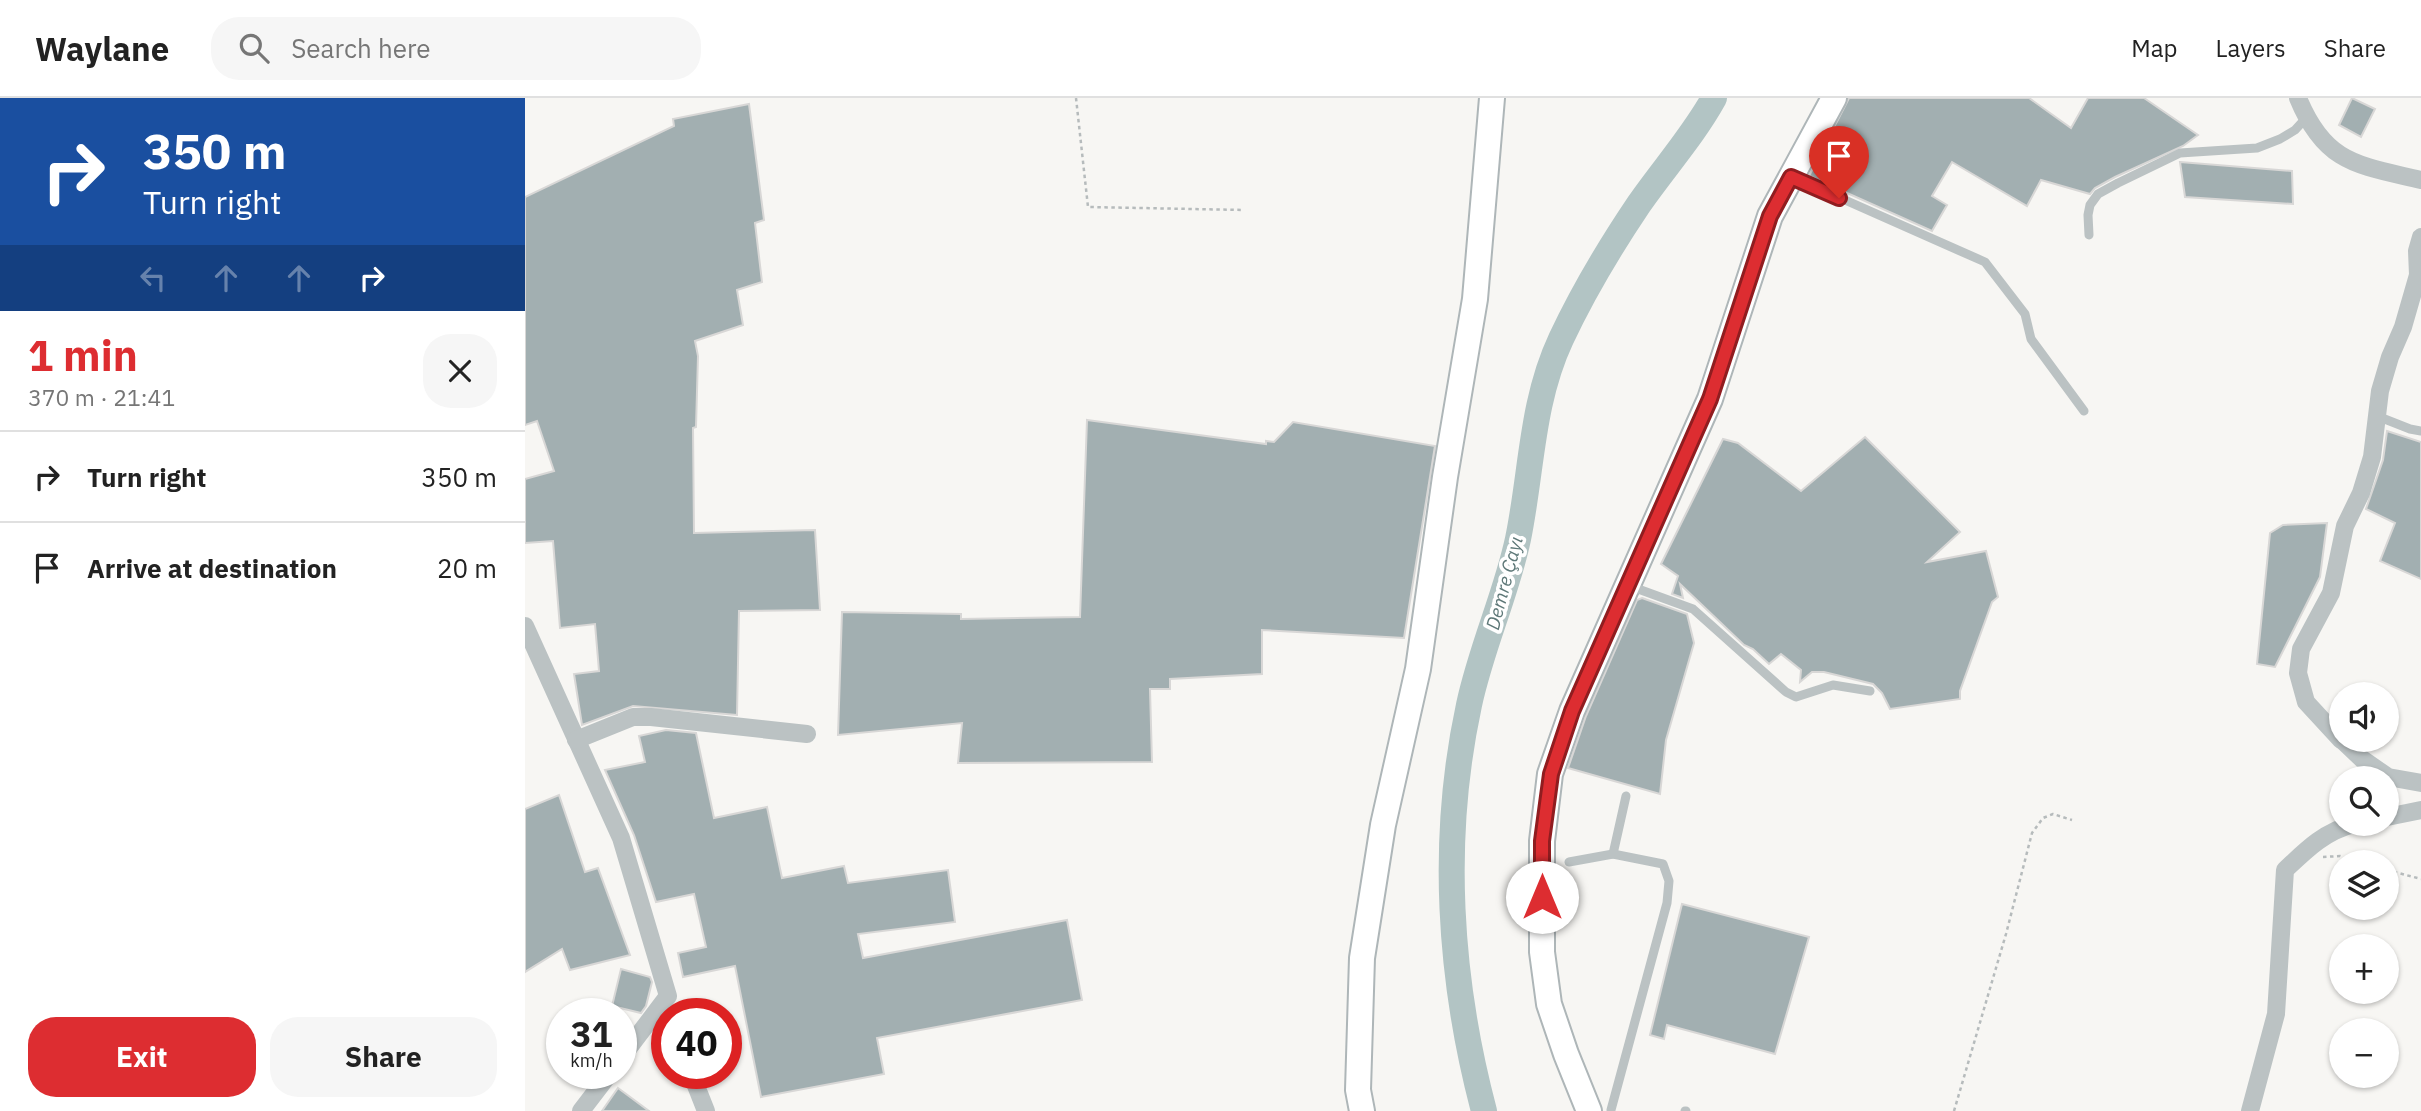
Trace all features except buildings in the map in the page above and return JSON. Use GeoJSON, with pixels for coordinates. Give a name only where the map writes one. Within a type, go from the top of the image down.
{"type":"FeatureCollection","features":[{"type":"Feature","properties":{"kind":"street"},"geometry":{"type":"LineString","coordinates":[[1362,1111],[1358,1090],[1362,958],[1383,825],[1417,669],[1475,299],[1492,98]]}},
{"type":"Feature","properties":{"kind":"street"},"geometry":{"type":"LineString","coordinates":[[1606,1111],[1566,1054],[1549,1004],[1542,952],[1542,841],[1551,774],[1572,711],[1710,399],[1770,216],[1834,98]]}},
{"type":"Feature","properties":{"kind":"street"},"geometry":{"type":"LineString","coordinates":[[2298,98],[2306,118],[2326,146],[2357,165],[2421,180]]}},
{"type":"Feature","properties":{"kind":"street"},"geometry":{"type":"LineString","coordinates":[[2329,726],[2306,702],[2298,673],[2301,649],[2331,593],[2345,526],[2361,493],[2372,457],[2380,391],[2418,275],[2417,251],[2421,237]]}},
{"type":"Feature","properties":{"kind":"street"},"geometry":{"type":"LineString","coordinates":[[525,626],[621,838],[669,998]]}},
{"type":"Feature","properties":{"kind":"street"},"geometry":{"type":"LineString","coordinates":[[576,740],[633,717],[807,734]]}},
{"type":"Feature","properties":{"kind":"street"},"geometry":{"type":"LineString","coordinates":[[2355,752],[2388,777],[2421,783]]}},
{"type":"Feature","properties":{"kind":"street"},"geometry":{"type":"LineString","coordinates":[[2399,815],[2421,810]]}},
{"type":"Feature","properties":{"kind":"street"},"geometry":{"type":"LineString","coordinates":[[2250,1111],[2276,1014],[2285,870],[2311,845],[2329,834]]}},
{"type":"Feature","properties":{"kind":"street"},"geometry":{"type":"LineString","coordinates":[[637,1041],[651,1026]]}},
{"type":"Feature","properties":{"kind":"street"},"geometry":{"type":"LineString","coordinates":[[581,1111],[598,1089]]}},
{"type":"Feature","properties":{"kind":"street"},"geometry":{"type":"LineString","coordinates":[[697,1089],[706,1111]]}},
{"type":"Feature","properties":{"kind":"lane"},"geometry":{"type":"LineString","coordinates":[[2088,235],[2091,205],[2098,194],[2118,183],[2180,153],[2257,148],[2295,130],[2306,118]]}},
{"type":"Feature","properties":{"kind":"lane"},"geometry":{"type":"LineString","coordinates":[[1791,177],[1985,262],[2025,314],[2031,339],[2084,411]]}},
{"type":"Feature","properties":{"kind":"lane"},"geometry":{"type":"LineString","coordinates":[[2377,416],[2421,431]]}},
{"type":"Feature","properties":{"kind":"lane"},"geometry":{"type":"LineString","coordinates":[[1628,585],[1693,609],[1795,697],[1833,685],[1870,691]]}},
{"type":"Feature","properties":{"kind":"lane"},"geometry":{"type":"LineString","coordinates":[[1613,855],[1626,796]]}},
{"type":"Feature","properties":{"kind":"lane"},"geometry":{"type":"LineString","coordinates":[[1569,862],[1613,855],[1663,864],[1669,881],[1667,903],[1606,1111]]}},
{"type":"Feature","properties":{"kind":"path"},"geometry":{"type":"LineString","coordinates":[[1076,98],[1088,207],[1244,210]]}},
{"type":"Feature","properties":{"kind":"path"},"geometry":{"type":"LineString","coordinates":[[1954,1111],[2006,934],[2032,833],[2043,818],[2053,814],[2071,820]]}},
{"type":"Feature","properties":{"kind":"path"},"geometry":{"type":"LineString","coordinates":[[2295,860],[2329,857]]}},
{"type":"Feature","properties":{"kind":"path"},"geometry":{"type":"LineString","coordinates":[[2399,873],[2421,879]]}},
{"type":"Feature","properties":{"kind":"waterway","name":"Demre Çayı"},"geometry":{"type":"LineString","coordinates":[[1484,1111],[1463,1011],[1453,909],[1454,806],[1469,705],[1518,539],[1538,412],[1551,363],[1569,321],[1607,253],[1714,98]]}},
{"type":"Feature","properties":{"kind":"route"},"geometry":{"type":"LineString","coordinates":[[1542,897],[1542,841],[1551,774],[1572,711],[1710,399],[1770,216],[1791,177],[1839,198]]}}]}
